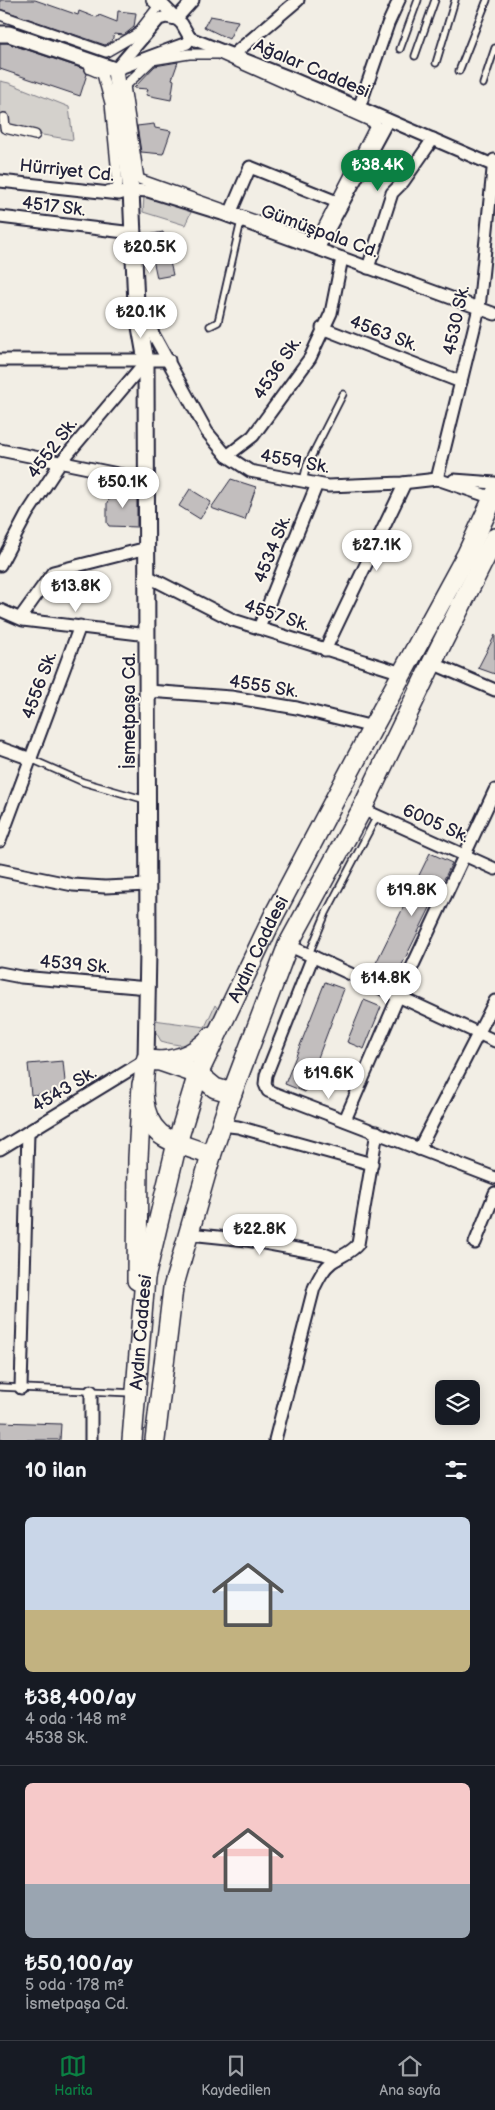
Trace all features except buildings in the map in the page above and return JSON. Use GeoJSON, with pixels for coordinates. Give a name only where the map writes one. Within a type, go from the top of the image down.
{"type":"FeatureCollection","features":[{"type":"Feature","properties":{"kind":"highway","name":"Aydın Caddesi"},"geometry":{"type":"LineString","coordinates":[[132,1440],[145,1278],[177,1143],[198,1074],[274,915],[372,727],[467,554],[494,492]]}},
{"type":"Feature","properties":{"kind":"highway","name":"Aydın Caddesi"},"geometry":{"type":"LineString","coordinates":[[155,1440],[174,1288],[211,1156],[232,1093],[288,945],[369,812],[432,663],[495,538]]}},
{"type":"Feature","properties":{"kind":"highway"},"geometry":{"type":"LineString","coordinates":[[153,1061],[180,1059],[199,1050],[218,1029]]}},
{"type":"Feature","properties":{"kind":"highway"},"geometry":{"type":"LineString","coordinates":[[153,1061],[198,1074],[215,1088],[232,1093]]}},
{"type":"Feature","properties":{"kind":"highway"},"geometry":{"type":"LineString","coordinates":[[142,1316],[137,1278],[138,1158],[142,1084],[153,1061]]}},
{"type":"Feature","properties":{"kind":"highway"},"geometry":{"type":"LineString","coordinates":[[142,1084],[146,1112],[160,1134],[177,1143],[211,1156]]}},
{"type":"Feature","properties":{"kind":"main road"},"geometry":{"type":"LineString","coordinates":[[2,34],[115,70]]}},
{"type":"Feature","properties":{"kind":"main road","name":"İsmetpaşa Cd."},"geometry":{"type":"LineString","coordinates":[[115,70],[131,190],[136,304],[146,361],[148,988],[153,1061]]}},
{"type":"Feature","properties":{"kind":"street"},"geometry":{"type":"LineString","coordinates":[[0,15],[106,52],[137,34],[158,7],[151,0]]}},
{"type":"Feature","properties":{"kind":"street"},"geometry":{"type":"LineString","coordinates":[[115,70],[187,43],[190,38],[176,19],[158,0]]}},
{"type":"Feature","properties":{"kind":"street"},"geometry":{"type":"LineString","coordinates":[[176,19],[193,0]]}},
{"type":"Feature","properties":{"kind":"street"},"geometry":{"type":"LineString","coordinates":[[234,54],[298,0]]}},
{"type":"Feature","properties":{"kind":"street"},"geometry":{"type":"LineString","coordinates":[[359,108],[388,24],[399,0]]}},
{"type":"Feature","properties":{"kind":"street"},"geometry":{"type":"LineString","coordinates":[[115,70],[159,19],[166,17],[176,19]]}},
{"type":"Feature","properties":{"kind":"street"},"geometry":{"type":"LineString","coordinates":[[0,177],[115,191],[118,184],[110,102],[102,74],[2,34]]}},
{"type":"Feature","properties":{"kind":"street","name":"Ağalar Caddesi"},"geometry":{"type":"LineString","coordinates":[[190,38],[234,54],[432,139],[494,163]]}},
{"type":"Feature","properties":{"kind":"street"},"geometry":{"type":"LineString","coordinates":[[318,249],[340,203],[376,124],[219,54],[190,54],[152,60],[125,86],[139,179],[230,214],[303,237],[317,239],[340,203],[388,120]]}},
{"type":"Feature","properties":{"kind":"street"},"geometry":{"type":"LineString","coordinates":[[4,118],[5,128],[35,135]]}},
{"type":"Feature","properties":{"kind":"street"},"geometry":{"type":"LineString","coordinates":[[368,268],[392,193],[404,182],[432,139]]}},
{"type":"Feature","properties":{"kind":"street","name":"4530 Sk."},"geometry":{"type":"LineString","coordinates":[[437,479],[478,308],[494,163]]}},
{"type":"Feature","properties":{"kind":"street"},"geometry":{"type":"LineString","coordinates":[[230,214],[250,167],[340,203]]}},
{"type":"Feature","properties":{"kind":"street","name":"Hürriyet Cd."},"geometry":{"type":"LineString","coordinates":[[0,181],[119,194],[131,190]]}},
{"type":"Feature","properties":{"kind":"street","name":"Gümüşpala Cd."},"geometry":{"type":"LineString","coordinates":[[131,190],[148,190],[230,214],[241,221],[495,314]]}},
{"type":"Feature","properties":{"kind":"street","name":"4517 Sk."},"geometry":{"type":"LineString","coordinates":[[0,217],[133,233]]}},
{"type":"Feature","properties":{"kind":"street","name":"4536 Sk."},"geometry":{"type":"LineString","coordinates":[[227,456],[253,436],[310,358],[322,328],[331,313],[342,258]]}},
{"type":"Feature","properties":{"kind":"street","name":"4559 Sk."},"geometry":{"type":"LineString","coordinates":[[136,304],[169,360],[207,432],[227,456],[250,471],[328,486],[405,483],[437,479],[494,492]]}},
{"type":"Feature","properties":{"kind":"street","name":"4563 Sk."},"geometry":{"type":"LineString","coordinates":[[322,328],[460,382]]}},
{"type":"Feature","properties":{"kind":"street"},"geometry":{"type":"LineString","coordinates":[[0,360],[169,360]]}},
{"type":"Feature","properties":{"kind":"street","name":"4552 Sk."},"geometry":{"type":"LineString","coordinates":[[0,565],[27,514],[61,462],[146,361]]}},
{"type":"Feature","properties":{"kind":"street"},"geometry":{"type":"LineString","coordinates":[[0,450],[146,480]]}},
{"type":"Feature","properties":{"kind":"street"},"geometry":{"type":"LineString","coordinates":[[325,650],[405,483]]}},
{"type":"Feature","properties":{"kind":"street","name":"4534 Sk."},"geometry":{"type":"LineString","coordinates":[[259,628],[317,484]]}},
{"type":"Feature","properties":{"kind":"street"},"geometry":{"type":"LineString","coordinates":[[20,618],[53,572],[147,548]]}},
{"type":"Feature","properties":{"kind":"street","name":"4557 Sk."},"geometry":{"type":"LineString","coordinates":[[147,576],[233,620],[402,673]]}},
{"type":"Feature","properties":{"kind":"street"},"geometry":{"type":"LineString","coordinates":[[0,610],[20,618],[148,635]]}},
{"type":"Feature","properties":{"kind":"street","name":"4556 Sk."},"geometry":{"type":"LineString","coordinates":[[0,841],[80,626]]}},
{"type":"Feature","properties":{"kind":"street"},"geometry":{"type":"LineString","coordinates":[[432,663],[495,690]]}},
{"type":"Feature","properties":{"kind":"street","name":"4555 Sk."},"geometry":{"type":"LineString","coordinates":[[148,691],[231,697],[297,708],[372,727]]}},
{"type":"Feature","properties":{"kind":"street"},"geometry":{"type":"LineString","coordinates":[[0,748],[31,759]]}},
{"type":"Feature","properties":{"kind":"street"},"geometry":{"type":"LineString","coordinates":[[344,1120],[398,997],[495,790]]}},
{"type":"Feature","properties":{"kind":"street","name":"6005 Sk."},"geometry":{"type":"LineString","coordinates":[[369,812],[495,869]]}},
{"type":"Feature","properties":{"kind":"street"},"geometry":{"type":"LineString","coordinates":[[0,870],[73,885],[105,887],[148,884]]}},
{"type":"Feature","properties":{"kind":"street"},"geometry":{"type":"LineString","coordinates":[[288,945],[495,1041]]}},
{"type":"Feature","properties":{"kind":"street"},"geometry":{"type":"LineString","coordinates":[[311,955],[266,1075],[264,1084],[268,1091],[495,1178]]}},
{"type":"Feature","properties":{"kind":"street","name":"4539 Sk."},"geometry":{"type":"LineString","coordinates":[[0,973],[21,977],[148,988]]}},
{"type":"Feature","properties":{"kind":"street"},"geometry":{"type":"LineString","coordinates":[[419,1149],[480,1034],[495,1001]]}},
{"type":"Feature","properties":{"kind":"street","name":"4543 Sk."},"geometry":{"type":"LineString","coordinates":[[2,1143],[28,1132],[153,1061]]}},
{"type":"Feature","properties":{"kind":"street"},"geometry":{"type":"LineString","coordinates":[[221,1125],[238,1127],[372,1164]]}},
{"type":"Feature","properties":{"kind":"street"},"geometry":{"type":"LineString","coordinates":[[21,1388],[28,1132]]}},
{"type":"Feature","properties":{"kind":"street"},"geometry":{"type":"LineString","coordinates":[[275,1440],[314,1288],[322,1272],[337,1259],[352,1251],[358,1244],[377,1132]]}},
{"type":"Feature","properties":{"kind":"street"},"geometry":{"type":"LineString","coordinates":[[475,1244],[495,1193]]}},
{"type":"Feature","properties":{"kind":"street"},"geometry":{"type":"LineString","coordinates":[[189,1234],[247,1240],[324,1254],[337,1259]]}},
{"type":"Feature","properties":{"kind":"street"},"geometry":{"type":"LineString","coordinates":[[91,1391],[91,1440]]}},
{"type":"Feature","properties":{"kind":"lane"},"geometry":{"type":"LineString","coordinates":[[400,49],[418,0]]}},
{"type":"Feature","properties":{"kind":"lane"},"geometry":{"type":"LineString","coordinates":[[415,56],[435,0]]}},
{"type":"Feature","properties":{"kind":"lane"},"geometry":{"type":"LineString","coordinates":[[436,63],[455,0]]}},
{"type":"Feature","properties":{"kind":"lane"},"geometry":{"type":"LineString","coordinates":[[459,71],[487,0]]}},
{"type":"Feature","properties":{"kind":"lane"},"geometry":{"type":"LineString","coordinates":[[483,84],[495,48]]}},
{"type":"Feature","properties":{"kind":"lane"},"geometry":{"type":"LineString","coordinates":[[210,326],[218,322],[221,316],[226,277],[241,221]]}},
{"type":"Feature","properties":{"kind":"lane"},"geometry":{"type":"LineString","coordinates":[[303,481],[307,465],[343,394]]}},
{"type":"Feature","properties":{"kind":"lane"},"geometry":{"type":"LineString","coordinates":[[31,759],[82,782],[148,800]]}},
{"type":"Feature","properties":{"kind":"lane"},"geometry":{"type":"LineString","coordinates":[[311,955],[326,913],[369,812]]}},
{"type":"Feature","properties":{"kind":"lane"},"geometry":{"type":"LineString","coordinates":[[0,1387],[136,1393]]}},
{"type":"Feature","properties":{"kind":"shaded area"},"geometry":{"type":"Polygon","coordinates":[[[0,81],[69,107],[73,140],[0,128],[0,81]]]}},
{"type":"Feature","properties":{"kind":"shaded area"},"geometry":{"type":"Polygon","coordinates":[[[150,195],[192,210],[185,225],[143,212],[144,196],[150,195]]]}},
{"type":"Feature","properties":{"kind":"shaded area"},"geometry":{"type":"Polygon","coordinates":[[[215,1005],[218,1009],[208,1029],[198,1041],[191,1044],[173,1044],[161,1041],[154,1029],[154,1020],[205,1027],[215,1005]]]}}]}
